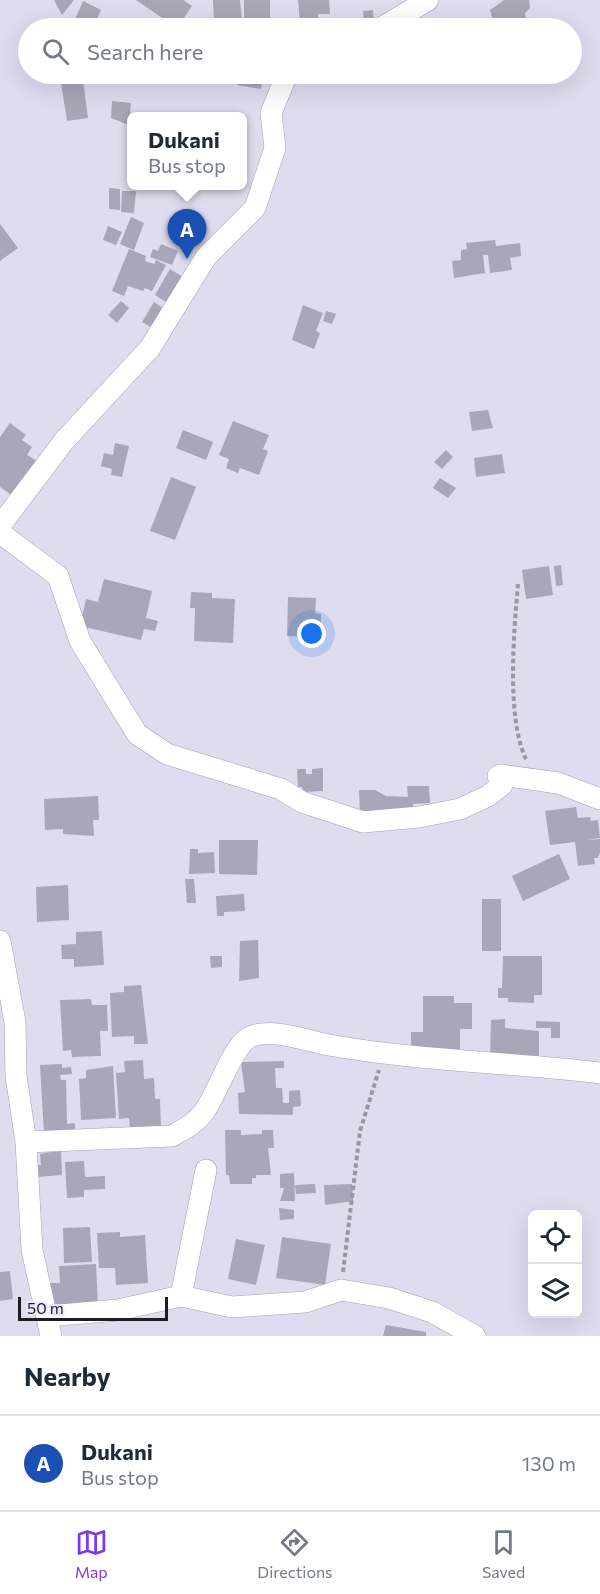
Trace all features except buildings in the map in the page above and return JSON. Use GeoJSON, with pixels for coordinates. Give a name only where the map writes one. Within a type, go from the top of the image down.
{"type":"FeatureCollection","features":[{"type":"Feature","properties":{"kind":"street"},"geometry":{"type":"LineString","coordinates":[[398,18],[428,0]]}},
{"type":"Feature","properties":{"kind":"street"},"geometry":{"type":"LineString","coordinates":[[0,526],[64,441],[150,348],[206,257],[255,208],[274,148],[271,113],[283,84]]}},
{"type":"Feature","properties":{"kind":"street"},"geometry":{"type":"LineString","coordinates":[[0,533],[58,576],[80,641],[137,734],[167,754],[281,789],[302,802],[363,822],[419,817],[460,809],[488,796],[502,785],[498,776],[558,783],[600,799]]}},
{"type":"Feature","properties":{"kind":"street"},"geometry":{"type":"LineString","coordinates":[[0,941],[15,1022],[8,1074],[26,1142],[32,1250],[50,1326],[182,1296],[232,1307],[305,1302],[341,1290],[389,1298],[432,1312],[475,1336]]}},
{"type":"Feature","properties":{"kind":"street"},"geometry":{"type":"LineString","coordinates":[[26,1142],[172,1136],[192,1124],[205,1111],[239,1045],[250,1037],[270,1034],[384,1052],[600,1073]]}},
{"type":"Feature","properties":{"kind":"street"},"geometry":{"type":"LineString","coordinates":[[182,1296],[206,1170]]}},
{"type":"Feature","properties":{"kind":"path"},"geometry":{"type":"LineString","coordinates":[[519,584],[514,672],[516,726],[521,748],[535,779]]}},
{"type":"Feature","properties":{"kind":"path"},"geometry":{"type":"LineString","coordinates":[[341,1290],[360,1131],[367,1115],[384,1052]]}},
{"type":"Feature","properties":{"kind":"place","name":"Dukani"},"geometry":{"type":"Point","coordinates":[187,259]}}]}
